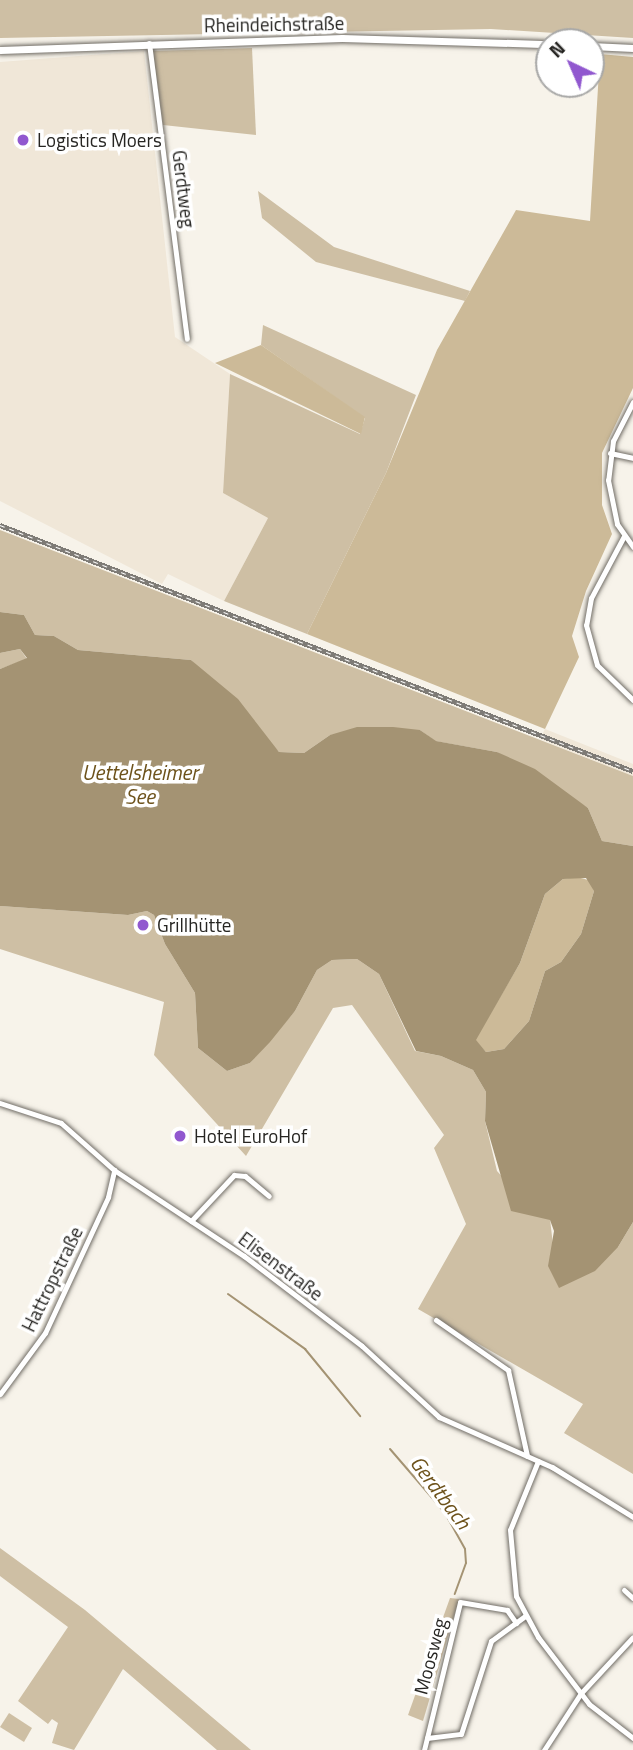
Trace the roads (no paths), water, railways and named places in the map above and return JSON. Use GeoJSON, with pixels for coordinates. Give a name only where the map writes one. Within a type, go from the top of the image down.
{"type":"FeatureCollection","features":[{"type":"Feature","properties":{"kind":"main road","name":"Rheindeichstraße"},"geometry":{"type":"LineString","coordinates":[[0,50],[342,37],[535,44]]}},
{"type":"Feature","properties":{"kind":"main road"},"geometry":{"type":"LineString","coordinates":[[605,47],[633,48]]}},
{"type":"Feature","properties":{"kind":"street","name":"Gerdtweg"},"geometry":{"type":"LineString","coordinates":[[149,43],[187,339]]}},
{"type":"Feature","properties":{"kind":"street"},"geometry":{"type":"LineString","coordinates":[[633,402],[610,453],[611,504],[624,536],[633,547]]}},
{"type":"Feature","properties":{"kind":"street"},"geometry":{"type":"LineString","coordinates":[[610,453],[633,458]]}},
{"type":"Feature","properties":{"kind":"street"},"geometry":{"type":"LineString","coordinates":[[624,536],[591,598],[586,625],[597,665],[633,700]]}},
{"type":"Feature","properties":{"kind":"street","name":"Elisenstraße"},"geometry":{"type":"LineString","coordinates":[[0,1103],[51,1117],[114,1170],[191,1221],[362,1346],[431,1412],[538,1461],[633,1517]]}},
{"type":"Feature","properties":{"kind":"street","name":"Hattropstraße"},"geometry":{"type":"LineString","coordinates":[[0,1394],[45,1332],[108,1197],[114,1170]]}},
{"type":"Feature","properties":{"kind":"street"},"geometry":{"type":"LineString","coordinates":[[191,1221],[234,1175],[245,1176],[269,1196]]}},
{"type":"Feature","properties":{"kind":"street"},"geometry":{"type":"LineString","coordinates":[[436,1320],[508,1370],[527,1456]]}},
{"type":"Feature","properties":{"kind":"street"},"geometry":{"type":"LineString","coordinates":[[538,1461],[517,1506],[509,1541],[512,1577],[525,1616],[581,1693],[633,1738]]}},
{"type":"Feature","properties":{"kind":"street"},"geometry":{"type":"LineString","coordinates":[[624,1590],[633,1598]]}},
{"type":"Feature","properties":{"kind":"street","name":"Moosweg"},"geometry":{"type":"LineString","coordinates":[[427,1738],[460,1602],[507,1610],[516,1623]]}},
{"type":"Feature","properties":{"kind":"street"},"geometry":{"type":"LineString","coordinates":[[424,1750],[427,1738],[461,1734],[491,1641],[525,1616]]}},
{"type":"Feature","properties":{"kind":"street"},"geometry":{"type":"LineString","coordinates":[[544,1750],[581,1693],[633,1637]]}},
{"type":"Feature","properties":{"kind":"water","name":"Uettelsheimer See"},"geometry":{"type":"Polygon","coordinates":[[[0,612],[24,615],[35,635],[54,636],[78,650],[191,660],[238,699],[279,752],[304,753],[330,735],[357,727],[393,727],[420,730],[436,741],[497,752],[535,769],[588,808],[602,841],[633,846],[633,1222],[618,1247],[595,1271],[559,1288],[548,1266],[554,1231],[550,1220],[511,1211],[485,1121],[486,1092],[473,1070],[441,1056],[416,1051],[379,974],[357,959],[332,960],[317,970],[295,1011],[270,1042],[250,1063],[227,1071],[198,1048],[195,993],[165,944],[154,915],[147,911],[128,915],[0,906],[0,669],[27,658],[20,649],[0,653],[0,612]],[[586,878],[563,879],[545,894],[520,963],[476,1040],[486,1052],[504,1049],[529,1021],[545,971],[561,962],[581,934],[594,891],[586,878]]]}},
{"type":"Feature","properties":{"kind":"waterway","name":"Gerdtbach"},"geometry":{"type":"LineString","coordinates":[[228,1294],[305,1349],[360,1416]]}},
{"type":"Feature","properties":{"kind":"waterway","name":"Gerdtbach"},"geometry":{"type":"LineString","coordinates":[[390,1449],[445,1513],[465,1549],[466,1563],[455,1594]]}},
{"type":"Feature","properties":{"kind":"railway"},"geometry":{"type":"LineString","coordinates":[[0,525],[633,771]]}},
{"type":"Feature","properties":{"kind":"place","name":"Logistics Moers"},"geometry":{"type":"Point","coordinates":[23,140]}},
{"type":"Feature","properties":{"kind":"place","name":"Grillhütte"},"geometry":{"type":"Point","coordinates":[143,925]}},
{"type":"Feature","properties":{"kind":"place","name":"Hotel EuroHof"},"geometry":{"type":"Point","coordinates":[180,1136]}}]}
